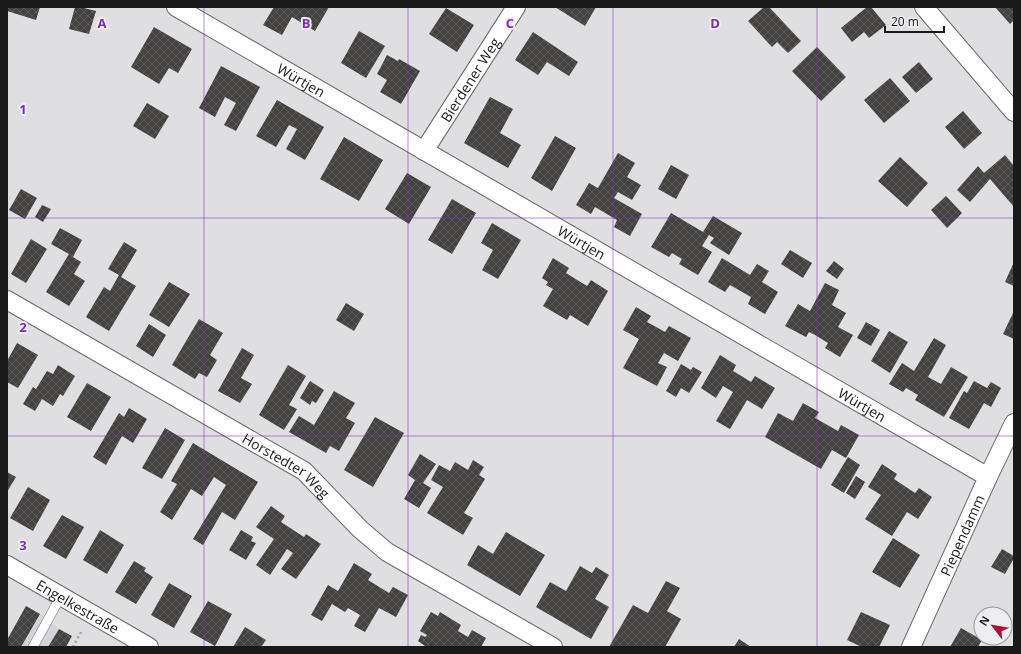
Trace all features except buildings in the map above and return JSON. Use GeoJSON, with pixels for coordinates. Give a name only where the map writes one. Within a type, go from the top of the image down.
{"type":"FeatureCollection","features":[{"type":"Feature","properties":{"kind":"street","name":"Würtjen"},"geometry":{"type":"LineString","coordinates":[[176,7],[988,477]]}},
{"type":"Feature","properties":{"kind":"street","name":"Bierdener Weg"},"geometry":{"type":"LineString","coordinates":[[424,151],[516,7]]}},
{"type":"Feature","properties":{"kind":"street"},"geometry":{"type":"LineString","coordinates":[[924,7],[1014,112]]}},
{"type":"Feature","properties":{"kind":"street","name":"Horstedter Weg"},"geometry":{"type":"LineString","coordinates":[[7,300],[304,471],[360,529],[387,552],[552,647]]}},
{"type":"Feature","properties":{"kind":"street","name":"Piependamm"},"geometry":{"type":"LineString","coordinates":[[911,647],[1014,423]]}},
{"type":"Feature","properties":{"kind":"street","name":"Engelkestraße"},"geometry":{"type":"LineString","coordinates":[[7,565],[149,647]]}},
{"type":"Feature","properties":{"kind":"lane"},"geometry":{"type":"LineString","coordinates":[[33,647],[61,596]]}},
{"type":"Feature","properties":{"kind":"shaded area"},"geometry":{"type":"Polygon","coordinates":[[[26,606],[40,614],[59,629],[72,636],[66,647],[7,647],[7,640],[26,606]]]}}]}
